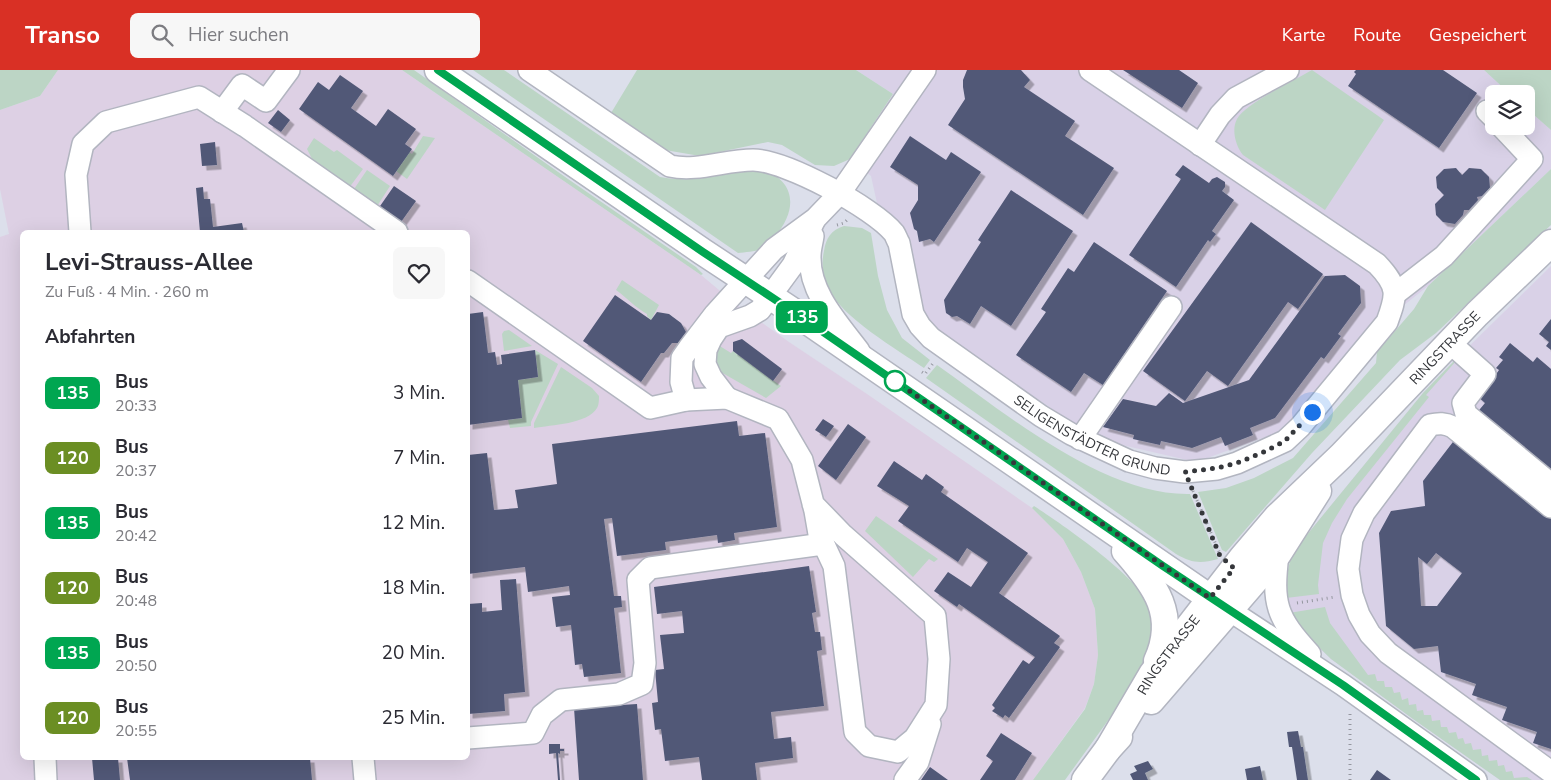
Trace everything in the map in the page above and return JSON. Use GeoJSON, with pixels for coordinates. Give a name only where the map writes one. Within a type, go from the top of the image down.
{"type":"FeatureCollection","features":[{"type":"Feature","properties":{"kind":"main road"},"geometry":{"type":"LineString","coordinates":[[438,70],[1220,604]]}},
{"type":"Feature","properties":{"kind":"main road","name":"RINGSTRASSE"},"geometry":{"type":"LineString","coordinates":[[1085,780],[1220,604],[1234,568],[1277,517],[1341,456],[1477,314],[1551,243]]}},
{"type":"Feature","properties":{"kind":"main road","name":"RINGSTRASSE"},"geometry":{"type":"LineString","coordinates":[[1108,749],[1152,674],[1220,604],[1278,554],[1341,456]]}},
{"type":"Feature","properties":{"kind":"main road"},"geometry":{"type":"LineString","coordinates":[[1091,517],[1146,574],[1162,606],[1166,632],[1162,649],[1152,674]]}},
{"type":"Feature","properties":{"kind":"street"},"geometry":{"type":"LineString","coordinates":[[222,112],[242,85],[266,102],[289,70]]}},
{"type":"Feature","properties":{"kind":"street","name":"SELIGENSTÄDTER GRUND"},"geometry":{"type":"LineString","coordinates":[[529,70],[670,166],[695,168],[737,161],[755,160],[769,162],[785,167],[840,193],[894,233],[899,243],[913,314],[920,326],[931,338],[1040,416],[1080,438],[1129,461],[1155,468],[1185,472],[1217,468],[1237,463],[1285,441],[1300,427],[1387,322],[1395,294]]}},
{"type":"Feature","properties":{"kind":"street"},"geometry":{"type":"LineString","coordinates":[[727,398],[711,377],[705,364],[706,350],[711,339],[719,327],[750,316],[760,310],[823,223],[840,193],[925,70]]}},
{"type":"Feature","properties":{"kind":"street"},"geometry":{"type":"LineString","coordinates":[[1090,70],[1377,264],[1387,275],[1395,294],[1444,256],[1532,158],[1510,135]]}},
{"type":"Feature","properties":{"kind":"street"},"geometry":{"type":"LineString","coordinates":[[1200,145],[1220,115],[1236,98],[1288,70]]}},
{"type":"Feature","properties":{"kind":"street"},"geometry":{"type":"LineString","coordinates":[[80,230],[76,175],[83,144],[106,122],[199,97],[394,230]]}},
{"type":"Feature","properties":{"kind":"street"},"geometry":{"type":"LineString","coordinates":[[686,400],[680,382],[682,358],[715,314],[774,249],[823,223]]}},
{"type":"Feature","properties":{"kind":"street"},"geometry":{"type":"LineString","coordinates":[[823,223],[810,255],[813,282],[820,297],[866,362]]}},
{"type":"Feature","properties":{"kind":"street"},"geometry":{"type":"LineString","coordinates":[[470,282],[650,408],[686,400],[727,398],[778,419],[802,460],[819,534],[834,566],[855,732],[869,746],[898,752],[915,738],[936,705]]}},
{"type":"Feature","properties":{"kind":"street"},"geometry":{"type":"LineString","coordinates":[[1080,438],[1170,307]]}},
{"type":"Feature","properties":{"kind":"street"},"geometry":{"type":"LineString","coordinates":[[1449,342],[1485,374],[1463,402],[1466,414],[1551,484]]}},
{"type":"Feature","properties":{"kind":"street"},"geometry":{"type":"LineString","coordinates":[[1551,507],[1453,427],[1437,423],[1430,425],[1364,513],[1352,540],[1348,569],[1352,595],[1359,615],[1370,634],[1388,653],[1551,772]]}},
{"type":"Feature","properties":{"kind":"street"},"geometry":{"type":"LineString","coordinates":[[814,507],[935,616],[939,659],[936,705],[918,762],[905,780]]}},
{"type":"Feature","properties":{"kind":"street"},"geometry":{"type":"LineString","coordinates":[[470,738],[533,733],[542,715],[561,700],[619,694],[642,684],[645,663],[638,580],[650,568],[824,544]]}},
{"type":"Feature","properties":{"kind":"street"},"geometry":{"type":"LineString","coordinates":[[1278,554],[1275,590],[1282,620],[1315,660],[1346,688]]}},
{"type":"Feature","properties":{"kind":"street"},"geometry":{"type":"LineString","coordinates":[[1220,604],[1346,688],[1476,780]]}},
{"type":"Feature","properties":{"kind":"street"},"geometry":{"type":"LineString","coordinates":[[45,760],[46,780]]}},
{"type":"Feature","properties":{"kind":"street"},"geometry":{"type":"LineString","coordinates":[[364,760],[365,780]]}},
{"type":"Feature","properties":{"kind":"path"},"geometry":{"type":"LineString","coordinates":[[823,223],[844,223],[860,206]]}},
{"type":"Feature","properties":{"kind":"path"},"geometry":{"type":"LineString","coordinates":[[918,370],[925,374],[945,348]]}},
{"type":"Feature","properties":{"kind":"path"},"geometry":{"type":"LineString","coordinates":[[1185,472],[1220,556],[1234,568]]}},
{"type":"Feature","properties":{"kind":"path"},"geometry":{"type":"LineString","coordinates":[[1278,606],[1352,595]]}},
{"type":"Feature","properties":{"kind":"path"},"geometry":{"type":"LineString","coordinates":[[1346,688],[1350,780]]}},
{"type":"Feature","properties":{"kind":"shaded area"},"geometry":{"type":"Polygon","coordinates":[[[58,70],[402,70],[701,275],[737,305],[789,342],[1032,508],[1063,539],[1081,572],[1095,609],[1098,655],[1094,684],[1085,708],[1033,780],[0,780],[0,237],[9,234],[0,189],[0,110],[40,96],[58,70]]]}},
{"type":"Feature","properties":{"kind":"shaded area"},"geometry":{"type":"Polygon","coordinates":[[[856,70],[1484,70],[1500,85],[1485,85],[1485,135],[1535,135],[1535,116],[1551,130],[1551,169],[1428,286],[1378,326],[1293,427],[1196,462],[1122,445],[1076,425],[934,329],[921,312],[902,228],[877,203],[871,176],[850,159],[893,94],[856,70]]]}},
{"type":"Feature","properties":{"kind":"shaded area"},"geometry":{"type":"Polygon","coordinates":[[[1551,266],[1551,780],[1500,780],[1331,659],[1297,626],[1289,613],[1286,598],[1292,553],[1423,393],[1551,266]]]}},
{"type":"Feature","properties":{"kind":"green space"},"geometry":{"type":"Polygon","coordinates":[[[0,70],[58,70],[40,96],[0,110],[0,70]]]}},
{"type":"Feature","properties":{"kind":"green space"},"geometry":{"type":"Polygon","coordinates":[[[402,70],[414,70],[696,267],[703,274],[701,275],[402,70]]]}},
{"type":"Feature","properties":{"kind":"green space"},"geometry":{"type":"Polygon","coordinates":[[[473,70],[504,70],[660,177],[697,179],[751,169],[763,170],[774,175],[788,189],[790,207],[787,217],[782,227],[763,248],[756,251],[738,253],[473,70]]]}},
{"type":"Feature","properties":{"kind":"green space"},"geometry":{"type":"Polygon","coordinates":[[[637,70],[856,70],[893,94],[850,159],[834,166],[815,165],[782,145],[768,142],[700,156],[665,150],[611,113],[637,70]]]}},
{"type":"Feature","properties":{"kind":"green space"},"geometry":{"type":"Polygon","coordinates":[[[1312,70],[1384,120],[1325,210],[1243,155],[1238,148],[1234,133],[1237,119],[1250,106],[1312,70]]]}},
{"type":"Feature","properties":{"kind":"green space"},"geometry":{"type":"Polygon","coordinates":[[[1484,70],[1551,70],[1551,130],[1535,116],[1535,85],[1500,85],[1484,70]]]}},
{"type":"Feature","properties":{"kind":"green space"},"geometry":{"type":"Polygon","coordinates":[[[423,136],[435,138],[407,179],[396,171],[409,152],[412,154],[423,136]]]}},
{"type":"Feature","properties":{"kind":"green space"},"geometry":{"type":"Polygon","coordinates":[[[314,138],[334,152],[337,150],[363,169],[346,192],[315,165],[307,149],[314,138]]]}},
{"type":"Feature","properties":{"kind":"green space"},"geometry":{"type":"Polygon","coordinates":[[[1551,169],[1551,225],[1436,333],[1400,360],[1312,453],[1226,552],[1222,550],[1198,492],[1226,488],[1254,478],[1293,458],[1376,363],[1377,352],[1414,309],[1428,286],[1551,169]]]}},
{"type":"Feature","properties":{"kind":"green space"},"geometry":{"type":"Polygon","coordinates":[[[367,170],[390,186],[374,211],[350,195],[367,170]]]}},
{"type":"Feature","properties":{"kind":"green space"},"geometry":{"type":"Polygon","coordinates":[[[844,226],[862,228],[871,233],[878,276],[887,310],[902,338],[930,360],[924,368],[857,321],[835,299],[828,288],[823,265],[825,246],[832,232],[844,226]]]}},
{"type":"Feature","properties":{"kind":"green space"},"geometry":{"type":"Polygon","coordinates":[[[622,280],[659,305],[651,320],[647,314],[616,290],[622,280]]]}},
{"type":"Feature","properties":{"kind":"green space"},"geometry":{"type":"Polygon","coordinates":[[[509,330],[532,346],[504,351],[502,334],[504,331],[509,330]]]}},
{"type":"Feature","properties":{"kind":"green space"},"geometry":{"type":"Polygon","coordinates":[[[715,343],[731,353],[733,351],[781,386],[766,398],[719,371],[714,360],[715,343]]]}},
{"type":"Feature","properties":{"kind":"green space"},"geometry":{"type":"Polygon","coordinates":[[[535,350],[558,364],[531,422],[531,426],[510,428],[508,420],[522,418],[518,380],[538,377],[535,350]]]}},
{"type":"Feature","properties":{"kind":"green space"},"geometry":{"type":"Polygon","coordinates":[[[1457,360],[1426,395],[1429,397],[1347,499],[1332,523],[1323,543],[1318,585],[1319,594],[1286,598],[1285,582],[1292,553],[1423,393],[1457,360]]]}},
{"type":"Feature","properties":{"kind":"green space"},"geometry":{"type":"Polygon","coordinates":[[[937,365],[1024,427],[1090,467],[1124,481],[1157,491],[1190,494],[1218,559],[1196,562],[1176,554],[926,378],[937,365]]]}},
{"type":"Feature","properties":{"kind":"green space"},"geometry":{"type":"Polygon","coordinates":[[[561,367],[592,388],[599,396],[598,407],[578,421],[534,428],[534,423],[561,367]]]}},
{"type":"Feature","properties":{"kind":"green space"},"geometry":{"type":"Polygon","coordinates":[[[1034,506],[1083,540],[1122,572],[1138,588],[1149,603],[1153,616],[1151,647],[1138,679],[1065,780],[1033,780],[1085,709],[1094,684],[1098,655],[1095,609],[1081,572],[1063,539],[1032,508],[1034,506]]]}},
{"type":"Feature","properties":{"kind":"green space"},"geometry":{"type":"Polygon","coordinates":[[[876,516],[938,559],[934,562],[929,559],[913,577],[865,531],[876,516]]]}},
{"type":"Feature","properties":{"kind":"green space"},"geometry":{"type":"Polygon","coordinates":[[[1325,607],[1330,623],[1368,675],[1375,674],[1377,681],[1384,681],[1385,687],[1392,687],[1394,693],[1400,692],[1402,700],[1408,698],[1409,705],[1416,704],[1417,711],[1423,710],[1424,715],[1431,715],[1432,721],[1440,720],[1441,727],[1447,727],[1449,733],[1456,732],[1458,739],[1463,738],[1465,744],[1471,743],[1473,750],[1481,749],[1482,756],[1488,755],[1489,761],[1497,760],[1498,766],[1504,765],[1506,772],[1512,771],[1514,778],[1527,777],[1532,780],[1500,780],[1331,659],[1297,626],[1289,613],[1325,607]]]}},
{"type":"Feature","properties":{"kind":"building"},"geometry":{"type":"Polygon","coordinates":[[[967,70],[1021,70],[1030,80],[1024,87],[1075,121],[1065,136],[1114,168],[1083,215],[948,125],[965,99],[963,80],[967,70]]]}},
{"type":"Feature","properties":{"kind":"building"},"geometry":{"type":"Polygon","coordinates":[[[1123,70],[1179,70],[1198,83],[1182,108],[1123,70]]]}},
{"type":"Feature","properties":{"kind":"building"},"geometry":{"type":"Polygon","coordinates":[[[1356,70],[1443,70],[1477,93],[1439,148],[1348,86],[1356,74],[1354,72],[1356,70]]]}},
{"type":"Feature","properties":{"kind":"building"},"geometry":{"type":"Polygon","coordinates":[[[340,75],[363,91],[351,108],[376,126],[388,109],[416,129],[405,144],[412,149],[393,176],[299,109],[318,82],[329,90],[340,75]]]}},
{"type":"Feature","properties":{"kind":"building"},"geometry":{"type":"Polygon","coordinates":[[[278,110],[290,120],[281,132],[268,123],[278,110]]]}},
{"type":"Feature","properties":{"kind":"building"},"geometry":{"type":"Polygon","coordinates":[[[910,136],[946,160],[951,152],[981,172],[934,242],[930,239],[919,242],[917,231],[914,229],[910,213],[918,200],[918,185],[890,167],[910,136]]]}},
{"type":"Feature","properties":{"kind":"building"},"geometry":{"type":"Polygon","coordinates":[[[215,142],[217,165],[202,166],[200,144],[215,142]]]}},
{"type":"Feature","properties":{"kind":"building"},"geometry":{"type":"Polygon","coordinates":[[[1183,165],[1209,183],[1217,177],[1225,182],[1225,187],[1222,191],[1234,200],[1212,231],[1216,234],[1210,242],[1208,240],[1176,287],[1129,255],[1181,179],[1175,175],[1183,165]]]}},
{"type":"Feature","properties":{"kind":"building"},"geometry":{"type":"Polygon","coordinates":[[[1456,168],[1462,175],[1469,168],[1481,169],[1489,177],[1490,188],[1482,196],[1477,197],[1478,200],[1469,210],[1464,210],[1463,215],[1455,224],[1443,222],[1436,215],[1435,204],[1444,195],[1437,188],[1436,177],[1444,169],[1456,168]]]}},
{"type":"Feature","properties":{"kind":"building"},"geometry":{"type":"Polygon","coordinates":[[[394,186],[416,201],[401,222],[378,209],[394,186]]]}},
{"type":"Feature","properties":{"kind":"building"},"geometry":{"type":"Polygon","coordinates":[[[203,187],[204,199],[210,199],[213,227],[242,223],[244,230],[200,230],[196,188],[203,187]]]}},
{"type":"Feature","properties":{"kind":"building"},"geometry":{"type":"Polygon","coordinates":[[[1011,190],[1073,231],[1011,326],[981,306],[970,324],[957,316],[952,317],[946,313],[944,300],[981,242],[978,240],[1011,190]]]}},
{"type":"Feature","properties":{"kind":"building"},"geometry":{"type":"Polygon","coordinates":[[[1251,222],[1323,274],[1298,309],[1288,302],[1228,386],[1207,371],[1185,401],[1143,371],[1251,222]]]}},
{"type":"Feature","properties":{"kind":"building"},"geometry":{"type":"Polygon","coordinates":[[[1094,242],[1167,291],[1103,385],[1084,373],[1071,392],[1016,355],[1046,312],[1041,309],[1068,268],[1074,272],[1094,242]]]}},
{"type":"Feature","properties":{"kind":"building"},"geometry":{"type":"Polygon","coordinates":[[[1345,275],[1360,286],[1361,303],[1338,334],[1341,336],[1324,359],[1321,357],[1275,418],[1250,428],[1253,435],[1225,446],[1221,437],[1192,448],[1161,441],[1160,445],[1133,439],[1134,435],[1103,427],[1123,399],[1156,406],[1169,393],[1183,403],[1249,380],[1325,276],[1345,275]]]}},
{"type":"Feature","properties":{"kind":"building"},"geometry":{"type":"Polygon","coordinates":[[[615,295],[651,320],[657,312],[669,314],[681,323],[686,332],[678,343],[672,343],[664,353],[661,353],[641,382],[583,341],[615,295]]]}},
{"type":"Feature","properties":{"kind":"building"},"geometry":{"type":"Polygon","coordinates":[[[483,312],[488,353],[495,352],[497,365],[502,364],[501,355],[535,350],[538,377],[518,380],[522,418],[470,425],[470,314],[483,312]]]}},
{"type":"Feature","properties":{"kind":"building"},"geometry":{"type":"Polygon","coordinates":[[[1551,319],[1551,350],[1546,346],[1549,342],[1539,334],[1551,319]]]}},
{"type":"Feature","properties":{"kind":"building"},"geometry":{"type":"Polygon","coordinates":[[[742,339],[782,369],[773,381],[733,351],[733,342],[742,339]]]}},
{"type":"Feature","properties":{"kind":"building"},"geometry":{"type":"Polygon","coordinates":[[[1510,343],[1533,362],[1537,357],[1551,369],[1551,477],[1475,415],[1485,403],[1474,393],[1492,380],[1499,370],[1496,368],[1503,360],[1499,357],[1510,343]]]}},
{"type":"Feature","properties":{"kind":"building"},"geometry":{"type":"Polygon","coordinates":[[[823,419],[834,426],[826,437],[815,430],[823,419]]]}},
{"type":"Feature","properties":{"kind":"building"},"geometry":{"type":"Polygon","coordinates":[[[737,421],[739,436],[765,433],[777,527],[734,533],[735,540],[718,543],[717,535],[665,542],[666,550],[617,556],[612,518],[604,519],[614,596],[621,596],[622,607],[614,608],[621,673],[584,677],[582,664],[575,665],[571,625],[556,627],[552,597],[570,595],[569,586],[528,592],[525,567],[470,574],[470,455],[487,453],[494,510],[518,508],[515,490],[557,484],[552,444],[737,421]]]}},
{"type":"Feature","properties":{"kind":"building"},"geometry":{"type":"Polygon","coordinates":[[[848,424],[866,437],[836,480],[818,466],[848,424]]]}},
{"type":"Feature","properties":{"kind":"building"},"geometry":{"type":"Polygon","coordinates":[[[1456,438],[1551,515],[1551,749],[1533,743],[1537,732],[1502,720],[1507,707],[1472,695],[1476,684],[1441,672],[1438,646],[1414,649],[1386,626],[1379,533],[1391,511],[1425,506],[1423,481],[1456,438]],[[1436,553],[1427,564],[1418,557],[1421,606],[1437,606],[1462,573],[1436,553]]]}},
{"type":"Feature","properties":{"kind":"building"},"geometry":{"type":"Polygon","coordinates":[[[894,461],[922,480],[926,474],[944,487],[941,492],[1028,553],[999,593],[1060,636],[1054,643],[1060,647],[1009,718],[1005,715],[1003,718],[992,711],[995,708],[992,705],[1023,660],[1029,664],[1035,657],[959,604],[957,607],[934,591],[948,572],[971,587],[988,562],[967,548],[958,562],[898,521],[909,506],[877,486],[894,461]]]}},
{"type":"Feature","properties":{"kind":"building"},"geometry":{"type":"Polygon","coordinates":[[[809,566],[816,612],[812,613],[815,632],[820,632],[822,650],[817,651],[824,706],[771,712],[774,739],[791,737],[793,758],[755,763],[757,780],[702,780],[699,757],[665,761],[661,729],[655,730],[652,703],[658,702],[655,670],[664,669],[660,635],[684,633],[682,611],[657,614],[654,587],[809,566]]]}},
{"type":"Feature","properties":{"kind":"building"},"geometry":{"type":"Polygon","coordinates":[[[516,579],[525,692],[504,694],[505,711],[470,714],[470,604],[482,603],[482,612],[502,610],[500,580],[516,579]]]}},
{"type":"Feature","properties":{"kind":"building"},"geometry":{"type":"Polygon","coordinates":[[[637,704],[643,780],[579,780],[574,708],[637,704]]]}},
{"type":"Feature","properties":{"kind":"building"},"geometry":{"type":"Polygon","coordinates":[[[1298,731],[1301,747],[1303,747],[1308,780],[1297,780],[1292,747],[1289,747],[1287,732],[1298,731]]]}},
{"type":"Feature","properties":{"kind":"building"},"geometry":{"type":"Polygon","coordinates":[[[1001,733],[1032,753],[1015,780],[980,780],[993,761],[986,756],[1001,733]]]}},
{"type":"Feature","properties":{"kind":"building"},"geometry":{"type":"Polygon","coordinates":[[[549,744],[560,744],[560,749],[564,749],[564,751],[560,751],[560,754],[558,753],[560,780],[558,780],[556,753],[549,754],[549,744]]]}},
{"type":"Feature","properties":{"kind":"building"},"geometry":{"type":"Polygon","coordinates":[[[92,760],[118,760],[120,780],[94,780],[92,760]]]}},
{"type":"Feature","properties":{"kind":"building"},"geometry":{"type":"Polygon","coordinates":[[[127,760],[310,760],[312,780],[130,780],[127,760]]]}},
{"type":"Feature","properties":{"kind":"building"},"geometry":{"type":"Polygon","coordinates":[[[1148,761],[1153,769],[1145,773],[1148,780],[1133,780],[1130,774],[1137,771],[1134,766],[1148,761]]]}},
{"type":"Feature","properties":{"kind":"building"},"geometry":{"type":"Polygon","coordinates":[[[1260,766],[1263,780],[1247,780],[1245,769],[1260,766]]]}},
{"type":"Feature","properties":{"kind":"building"},"geometry":{"type":"Polygon","coordinates":[[[930,767],[948,780],[921,780],[930,767]]]}},
{"type":"Feature","properties":{"kind":"building"},"geometry":{"type":"Polygon","coordinates":[[[1377,770],[1391,780],[1370,780],[1377,770]]]}},
{"type":"Feature","properties":{"kind":"bus line","name":"135"},"geometry":{"type":"LineString","coordinates":[[438,70],[1201,592],[1343,685],[1476,780]]}},
{"type":"Feature","properties":{"kind":"route"},"geometry":{"type":"LineString","coordinates":[[895,381],[1210,598],[1234,568],[1220,556],[1185,472],[1217,468],[1237,463],[1266,451],[1285,441],[1312,412]]}}]}
